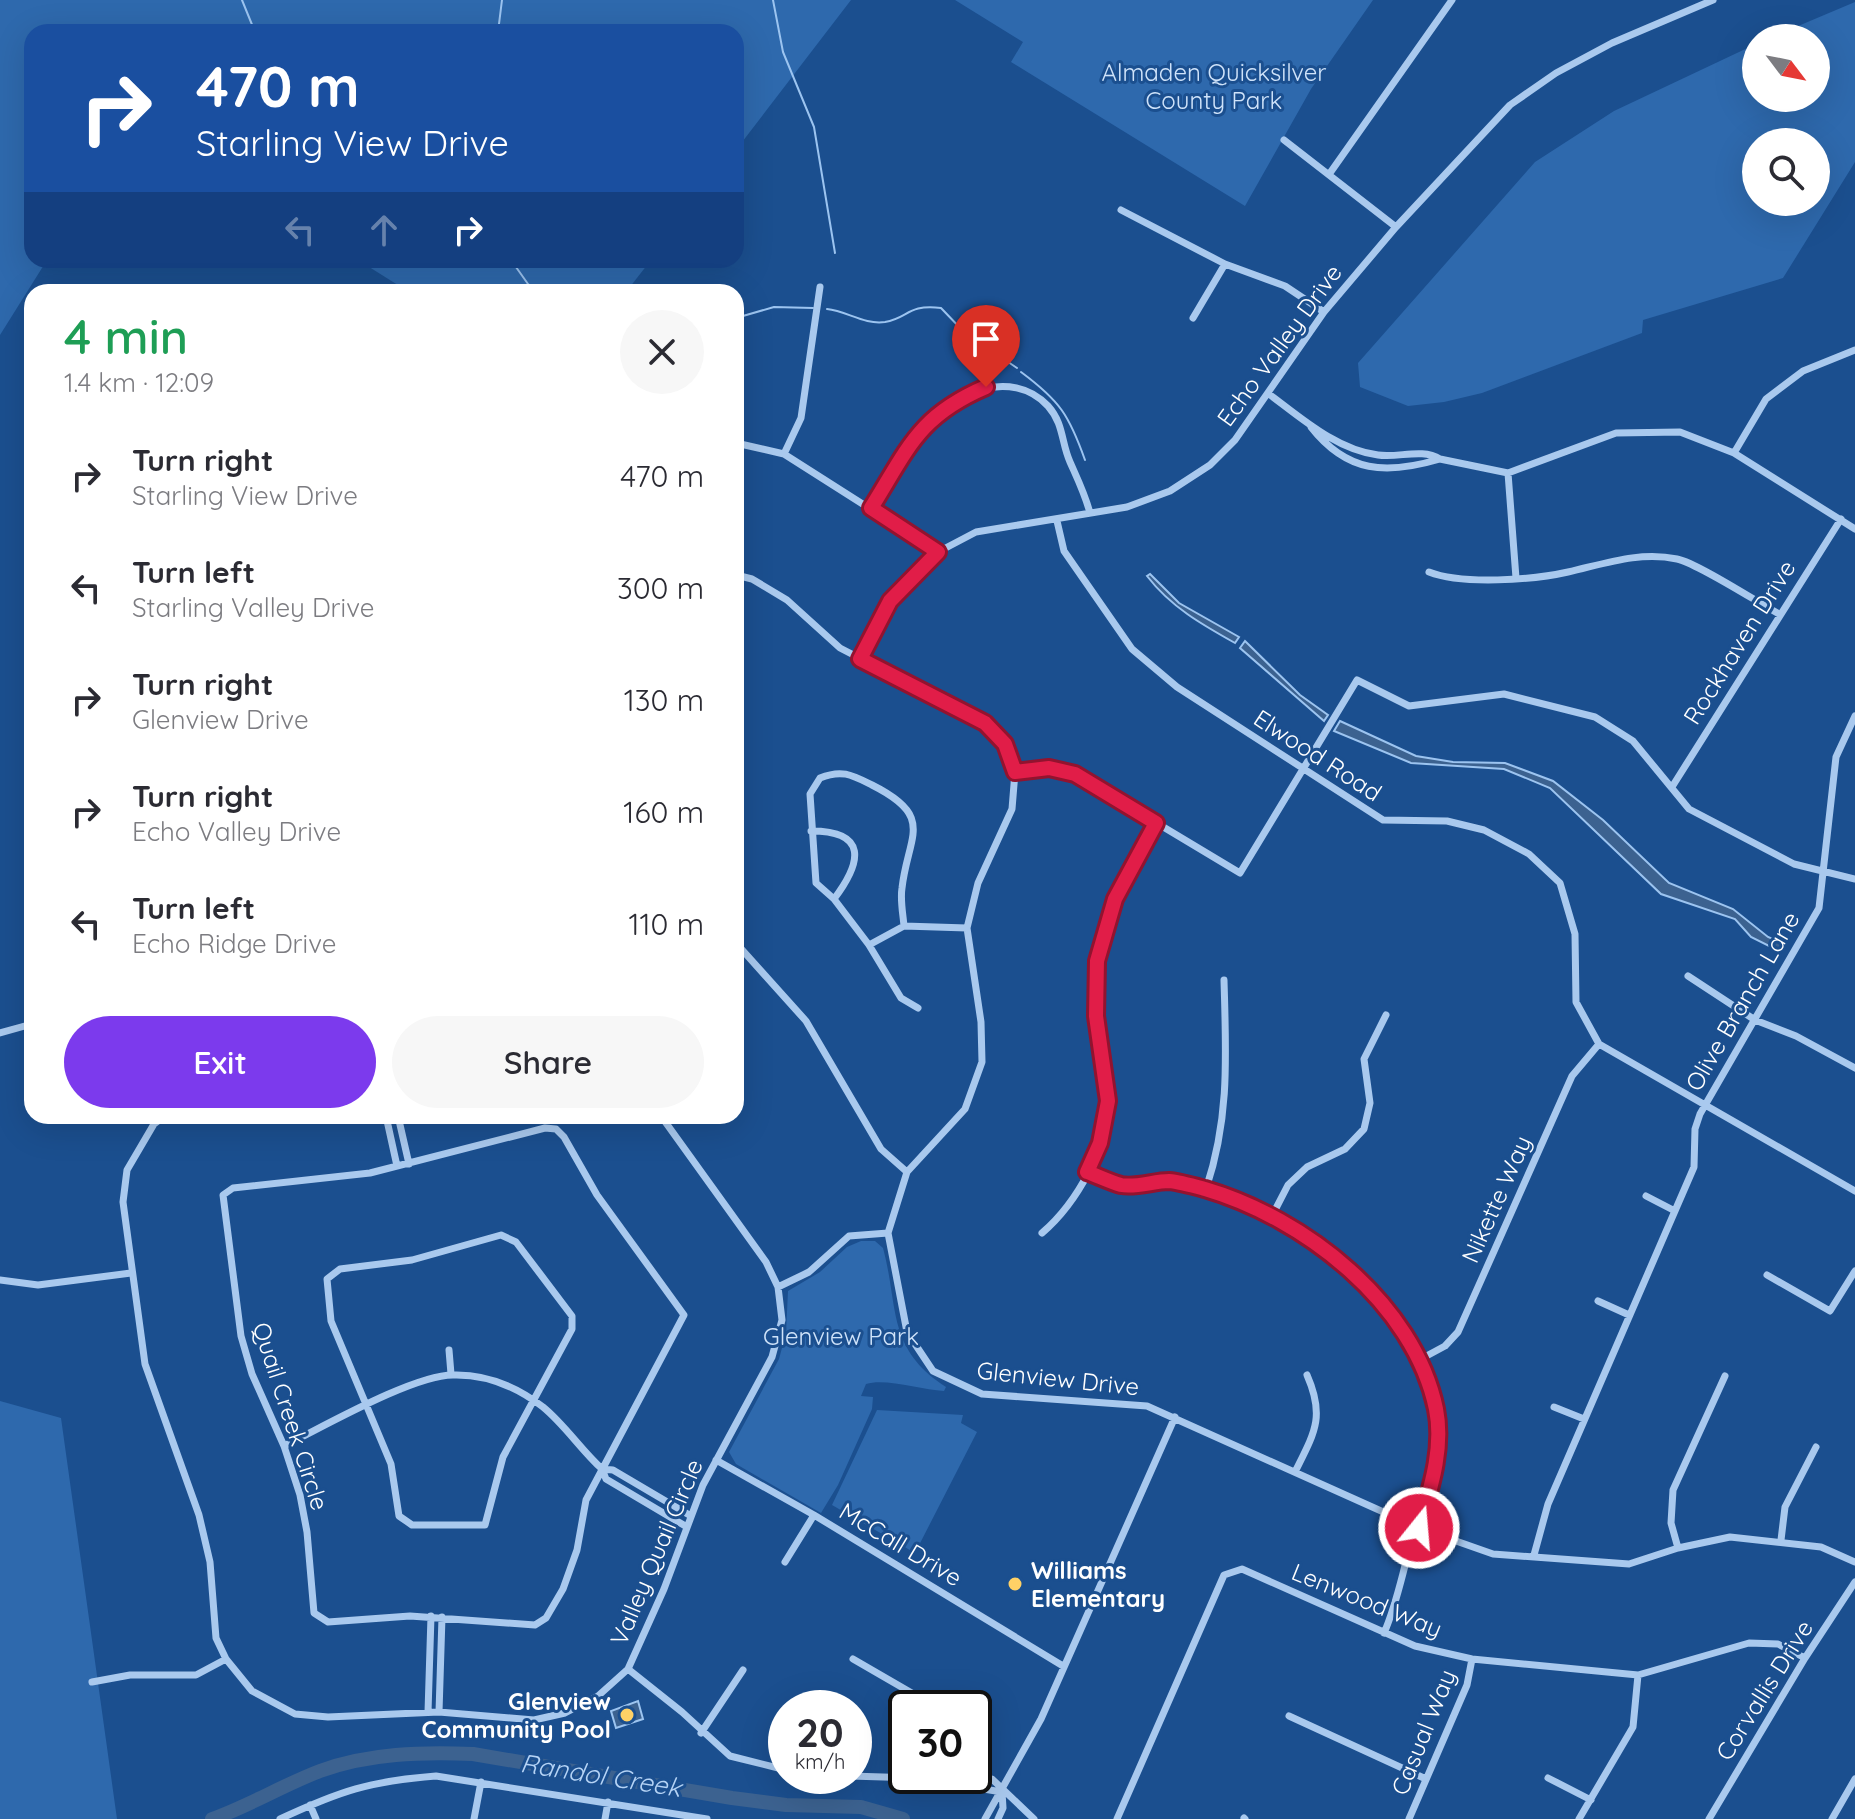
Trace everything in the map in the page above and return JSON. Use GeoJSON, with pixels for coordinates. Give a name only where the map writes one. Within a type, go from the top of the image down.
{"type":"FeatureCollection","features":[{"type":"Feature","properties":{"kind":"street"},"geometry":{"type":"LineString","coordinates":[[1330,173],[1452,0]]}},
{"type":"Feature","properties":{"kind":"street","name":"Echo Valley Drive"},"geometry":{"type":"LineString","coordinates":[[860,659],[890,601],[938,552],[976,532],[1127,507],[1162,494],[1210,465],[1235,440],[1324,312],[1396,227],[1510,105],[1556,73],[1612,43],[1713,0]]}},
{"type":"Feature","properties":{"kind":"street"},"geometry":{"type":"LineString","coordinates":[[1284,140],[1396,227]]}},
{"type":"Feature","properties":{"kind":"street"},"geometry":{"type":"LineString","coordinates":[[1121,210],[1225,264],[1285,286],[1324,312]]}},
{"type":"Feature","properties":{"kind":"street"},"geometry":{"type":"LineString","coordinates":[[1193,318],[1225,264]]}},
{"type":"Feature","properties":{"kind":"street"},"geometry":{"type":"LineString","coordinates":[[784,454],[801,418],[820,287]]}},
{"type":"Feature","properties":{"kind":"street"},"geometry":{"type":"LineString","coordinates":[[1734,453],[1766,399],[1803,371],[1855,350]]}},
{"type":"Feature","properties":{"kind":"street"},"geometry":{"type":"LineString","coordinates":[[871,508],[920,429],[948,403],[986,387],[1016,387],[1047,405],[1063,429],[1069,460],[1082,482],[1090,513]]}},
{"type":"Feature","properties":{"kind":"street"},"geometry":{"type":"LineString","coordinates":[[1269,394],[1309,424],[1348,447],[1378,455],[1431,454],[1440,459],[1508,473],[1616,433],[1680,432],[1734,453],[1855,529]]}},
{"type":"Feature","properties":{"kind":"street"},"geometry":{"type":"LineString","coordinates":[[1309,424],[1328,449],[1353,463],[1408,469],[1440,459]]}},
{"type":"Feature","properties":{"kind":"street"},"geometry":{"type":"LineString","coordinates":[[744,445],[784,454],[938,552]]}},
{"type":"Feature","properties":{"kind":"street"},"geometry":{"type":"LineString","coordinates":[[1508,473],[1516,578]]}},
{"type":"Feature","properties":{"kind":"street","name":"Rockhaven Drive"},"geometry":{"type":"LineString","coordinates":[[1672,787],[1841,519]]}},
{"type":"Feature","properties":{"kind":"street","name":"Elwood Road"},"geometry":{"type":"LineString","coordinates":[[1057,521],[1064,551],[1132,649],[1177,687],[1383,820],[1447,821],[1484,830],[1529,854],[1560,883],[1575,934],[1576,1002],[1599,1044]]}},
{"type":"Feature","properties":{"kind":"street"},"geometry":{"type":"LineString","coordinates":[[1429,572],[1442,577],[1516,578],[1565,573],[1624,558],[1678,559],[1779,614]]}},
{"type":"Feature","properties":{"kind":"street"},"geometry":{"type":"LineString","coordinates":[[744,577],[787,600],[840,648],[985,723],[1005,744],[1015,772],[1049,768],[1075,774],[1240,873],[1357,680],[1409,706],[1504,694],[1595,717],[1633,741],[1689,809],[1794,864],[1855,879]]}},
{"type":"Feature","properties":{"kind":"street","name":"Olive Branch Lane"},"geometry":{"type":"LineString","coordinates":[[1534,1555],[1539,1527],[1694,1167],[1695,1129],[1706,1104],[1812,924],[1825,874],[1836,757],[1855,716]]}},
{"type":"Feature","properties":{"kind":"street"},"geometry":{"type":"LineString","coordinates":[[904,926],[901,889],[916,837],[910,815],[894,796],[847,772],[820,778],[810,794],[816,883],[834,899],[869,945],[901,998],[918,1008]]}},
{"type":"Feature","properties":{"kind":"street","name":"Glenview Drive"},"geometry":{"type":"LineString","coordinates":[[1015,772],[1012,809],[978,883],[967,928],[981,1022],[982,1062],[965,1109],[907,1172],[888,1233],[907,1332],[933,1371],[982,1394],[1147,1406],[1296,1470],[1419,1528],[1493,1554],[1629,1564],[1678,1548],[1730,1537],[1781,1540],[1821,1547],[1855,1562]]}},
{"type":"Feature","properties":{"kind":"street"},"geometry":{"type":"LineString","coordinates":[[1042,1233],[1057,1220],[1087,1172],[1100,1143],[1108,1101],[1096,1016],[1097,961],[1106,920],[1156,823]]}},
{"type":"Feature","properties":{"kind":"street"},"geometry":{"type":"LineString","coordinates":[[811,831],[840,833],[849,839],[856,855],[851,876],[834,899]]}},
{"type":"Feature","properties":{"kind":"street"},"geometry":{"type":"LineString","coordinates":[[869,945],[904,926],[967,928]]}},
{"type":"Feature","properties":{"kind":"street"},"geometry":{"type":"LineString","coordinates":[[744,952],[806,1021],[881,1149],[907,1172]]}},
{"type":"Feature","properties":{"kind":"street"},"geometry":{"type":"LineString","coordinates":[[1688,976],[1755,1020],[1852,1067],[1855,1056]]}},
{"type":"Feature","properties":{"kind":"street"},"geometry":{"type":"LineString","coordinates":[[1206,1189],[1219,1151],[1227,1099],[1224,980]]}},
{"type":"Feature","properties":{"kind":"street"},"geometry":{"type":"LineString","coordinates":[[1271,1218],[1288,1185],[1307,1167],[1345,1149],[1364,1129],[1370,1103],[1364,1059],[1386,1015]]}},
{"type":"Feature","properties":{"kind":"street"},"geometry":{"type":"LineString","coordinates":[[0,1033],[24,1026]]}},
{"type":"Feature","properties":{"kind":"street"},"geometry":{"type":"LineString","coordinates":[[1599,1044],[1855,1191]]}},
{"type":"Feature","properties":{"kind":"street","name":"Nikette Way"},"geometry":{"type":"LineString","coordinates":[[1419,1360],[1445,1346],[1458,1332],[1572,1076],[1599,1044]]}},
{"type":"Feature","properties":{"kind":"street","name":"Valley Quail Circle"},"geometry":{"type":"LineString","coordinates":[[154,1124],[127,1170],[123,1202],[131,1273],[145,1364],[199,1515],[210,1562],[216,1638],[226,1659],[252,1691],[295,1714],[328,1717],[439,1712],[534,1720],[565,1713],[598,1696],[628,1669],[716,1460],[772,1357],[782,1320],[778,1287],[766,1262],[667,1124]]}},
{"type":"Feature","properties":{"kind":"street"},"geometry":{"type":"LineString","coordinates":[[388,1124],[397,1166]]}},
{"type":"Feature","properties":{"kind":"street"},"geometry":{"type":"LineString","coordinates":[[400,1124],[409,1164]]}},
{"type":"Feature","properties":{"kind":"street","name":"Quail Creek Circle"},"geometry":{"type":"LineString","coordinates":[[545,1128],[556,1129],[564,1137],[597,1195],[682,1309],[683,1321],[586,1500],[577,1550],[563,1589],[541,1622],[535,1625],[431,1616],[319,1619],[314,1613],[307,1532],[300,1495],[284,1446],[252,1374],[241,1336],[223,1195],[233,1188],[307,1182],[397,1166],[545,1128]]}},
{"type":"Feature","properties":{"kind":"street"},"geometry":{"type":"LineString","coordinates":[[1087,1172],[1123,1186],[1169,1181],[1206,1189],[1271,1218],[1326,1249],[1368,1286],[1395,1320],[1419,1360],[1437,1411],[1436,1473],[1407,1556],[1399,1598],[1384,1633]]}},
{"type":"Feature","properties":{"kind":"street"},"geometry":{"type":"LineString","coordinates":[[1646,1196],[1675,1211]]}},
{"type":"Feature","properties":{"kind":"street"},"geometry":{"type":"LineString","coordinates":[[778,1287],[809,1272],[849,1236],[888,1233]]}},
{"type":"Feature","properties":{"kind":"street"},"geometry":{"type":"LineString","coordinates":[[501,1235],[516,1242],[574,1322],[533,1400],[503,1457],[488,1521],[478,1528],[412,1525],[402,1520],[391,1464],[331,1321],[326,1285],[329,1274],[340,1269],[412,1260],[501,1235]]}},
{"type":"Feature","properties":{"kind":"street"},"geometry":{"type":"LineString","coordinates":[[1767,1275],[1830,1311],[1855,1271]]}},
{"type":"Feature","properties":{"kind":"street"},"geometry":{"type":"LineString","coordinates":[[0,1280],[38,1285],[131,1273]]}},
{"type":"Feature","properties":{"kind":"street"},"geometry":{"type":"LineString","coordinates":[[1598,1301],[1629,1315]]}},
{"type":"Feature","properties":{"kind":"street"},"geometry":{"type":"LineString","coordinates":[[449,1350],[451,1374]]}},
{"type":"Feature","properties":{"kind":"street"},"geometry":{"type":"LineString","coordinates":[[284,1446],[410,1386],[451,1374],[499,1382],[533,1400],[554,1418],[602,1469],[606,1479],[687,1527]]}},
{"type":"Feature","properties":{"kind":"street"},"geometry":{"type":"LineString","coordinates":[[1296,1470],[1317,1428],[1317,1399],[1307,1375]]}},
{"type":"Feature","properties":{"kind":"street"},"geometry":{"type":"LineString","coordinates":[[1678,1548],[1671,1523],[1673,1490],[1725,1376]]}},
{"type":"Feature","properties":{"kind":"street"},"geometry":{"type":"LineString","coordinates":[[1554,1407],[1584,1419]]}},
{"type":"Feature","properties":{"kind":"street"},"geometry":{"type":"LineString","coordinates":[[985,1819],[1002,1792],[1063,1666],[1175,1417]]}},
{"type":"Feature","properties":{"kind":"street"},"geometry":{"type":"LineString","coordinates":[[1781,1540],[1785,1507],[1816,1447]]}},
{"type":"Feature","properties":{"kind":"street","name":"McCall Drive"},"geometry":{"type":"LineString","coordinates":[[716,1460],[814,1515],[1063,1666]]}},
{"type":"Feature","properties":{"kind":"street"},"geometry":{"type":"LineString","coordinates":[[602,1469],[613,1470],[671,1507],[691,1516]]}},
{"type":"Feature","properties":{"kind":"street"},"geometry":{"type":"LineString","coordinates":[[785,1562],[814,1515]]}},
{"type":"Feature","properties":{"kind":"street","name":"Lenwood Way"},"geometry":{"type":"LineString","coordinates":[[1117,1819],[1224,1575],[1242,1569],[1415,1646],[1472,1659],[1638,1675],[1749,1643],[1778,1644],[1805,1658]]}},
{"type":"Feature","properties":{"kind":"street","name":"Corvallis Drive"},"geometry":{"type":"LineString","coordinates":[[1709,1819],[1805,1658],[1855,1582]]}},
{"type":"Feature","properties":{"kind":"street"},"geometry":{"type":"LineString","coordinates":[[428,1712],[431,1616]]}},
{"type":"Feature","properties":{"kind":"street"},"geometry":{"type":"LineString","coordinates":[[439,1712],[442,1617]]}},
{"type":"Feature","properties":{"kind":"street"},"geometry":{"type":"LineString","coordinates":[[92,1682],[130,1675],[196,1675],[226,1659]]}},
{"type":"Feature","properties":{"kind":"street"},"geometry":{"type":"LineString","coordinates":[[853,1659],[907,1690]]}},
{"type":"Feature","properties":{"kind":"street","name":"Casual Way"},"geometry":{"type":"LineString","coordinates":[[1409,1819],[1467,1685],[1472,1659]]}},
{"type":"Feature","properties":{"kind":"street"},"geometry":{"type":"LineString","coordinates":[[628,1669],[730,1756],[768,1766]]}},
{"type":"Feature","properties":{"kind":"street"},"geometry":{"type":"LineString","coordinates":[[701,1733],[743,1670]]}},
{"type":"Feature","properties":{"kind":"street"},"geometry":{"type":"LineString","coordinates":[[1579,1819],[1633,1727],[1638,1675]]}},
{"type":"Feature","properties":{"kind":"street"},"geometry":{"type":"LineString","coordinates":[[1289,1716],[1426,1779]]}},
{"type":"Feature","properties":{"kind":"street"},"geometry":{"type":"LineString","coordinates":[[280,1819],[346,1789],[393,1779],[436,1776],[707,1819]]}},
{"type":"Feature","properties":{"kind":"street"},"geometry":{"type":"LineString","coordinates":[[1548,1778],[1591,1800]]}},
{"type":"Feature","properties":{"kind":"street"},"geometry":{"type":"LineString","coordinates":[[992,1779],[1002,1792],[1034,1819]]}},
{"type":"Feature","properties":{"kind":"street"},"geometry":{"type":"LineString","coordinates":[[1832,1819],[1855,1779]]}},
{"type":"Feature","properties":{"kind":"street"},"geometry":{"type":"LineString","coordinates":[[474,1819],[481,1782]]}},
{"type":"Feature","properties":{"kind":"street"},"geometry":{"type":"LineString","coordinates":[[992,1790],[1002,1792]]}},
{"type":"Feature","properties":{"kind":"street"},"geometry":{"type":"LineString","coordinates":[[998,1819],[1003,1808],[1002,1792]]}},
{"type":"Feature","properties":{"kind":"street"},"geometry":{"type":"LineString","coordinates":[[605,1819],[608,1802]]}},
{"type":"Feature","properties":{"kind":"street"},"geometry":{"type":"LineString","coordinates":[[310,1805],[316,1819]]}},
{"type":"Feature","properties":{"kind":"green space"},"geometry":{"type":"Polygon","coordinates":[[[0,0],[851,0],[744,140],[744,24],[24,24],[24,268],[42,268],[32,284],[24,284],[24,297],[0,335],[0,0]]]}},
{"type":"Feature","properties":{"kind":"green space","name":"Almaden Quicksilver County Park"},"geometry":{"type":"Polygon","coordinates":[[[955,0],[1373,0],[1311,89],[1245,206],[1011,62],[1023,42],[955,0]]]}},
{"type":"Feature","properties":{"kind":"green space"},"geometry":{"type":"Polygon","coordinates":[[[1855,2],[1855,162],[1830,202],[1830,128],[1742,128],[1742,216],[1821,216],[1783,278],[1643,320],[1642,333],[1482,393],[1408,406],[1360,387],[1358,363],[1535,162],[1614,111],[1742,51],[1742,112],[1830,112],[1830,24],[1803,24],[1855,2]]]}},
{"type":"Feature","properties":{"kind":"green space"},"geometry":{"type":"Polygon","coordinates":[[[371,268],[645,268],[632,284],[396,284],[371,268]]]}},
{"type":"Feature","properties":{"kind":"green space","name":"Glenview Park"},"geometry":{"type":"Polygon","coordinates":[[[861,1241],[875,1241],[883,1248],[894,1308],[904,1341],[913,1357],[946,1387],[944,1391],[893,1383],[866,1384],[861,1396],[873,1397],[872,1409],[838,1485],[821,1513],[736,1464],[729,1452],[779,1359],[786,1333],[788,1291],[820,1272],[847,1247],[861,1241]]]}},
{"type":"Feature","properties":{"kind":"green space"},"geometry":{"type":"Polygon","coordinates":[[[0,1401],[61,1418],[117,1819],[0,1819],[0,1401]]]}},
{"type":"Feature","properties":{"kind":"green space"},"geometry":{"type":"Polygon","coordinates":[[[877,1410],[963,1415],[961,1423],[977,1432],[915,1553],[832,1505],[877,1410]]]}},
{"type":"Feature","properties":{"kind":"shaded area"},"geometry":{"type":"Polygon","coordinates":[[[1150,574],[1179,603],[1239,637],[1235,643],[1176,606],[1147,576],[1150,574]]]}},
{"type":"Feature","properties":{"kind":"shaded area"},"geometry":{"type":"Polygon","coordinates":[[[1245,641],[1300,695],[1328,715],[1324,721],[1240,648],[1245,641]]]}},
{"type":"Feature","properties":{"kind":"shaded area"},"geometry":{"type":"Polygon","coordinates":[[[1340,721],[1416,756],[1453,762],[1505,763],[1553,781],[1603,820],[1669,883],[1733,909],[1768,937],[1780,942],[1782,948],[1775,949],[1751,937],[1735,919],[1661,894],[1550,788],[1504,769],[1411,763],[1334,731],[1340,721]]]}},
{"type":"Feature","properties":{"kind":"shaded area","name":"Glenview Community Pool"},"geometry":{"type":"Polygon","coordinates":[[[638,1701],[643,1719],[616,1728],[611,1711],[638,1701]]]}},
{"type":"Feature","properties":{"kind":"waterway"},"geometry":{"type":"LineString","coordinates":[[242,0],[252,24]]}},
{"type":"Feature","properties":{"kind":"waterway"},"geometry":{"type":"LineString","coordinates":[[499,24],[502,0]]}},
{"type":"Feature","properties":{"kind":"waterway"},"geometry":{"type":"LineString","coordinates":[[773,0],[783,52],[814,127],[835,253]]}},
{"type":"Feature","properties":{"kind":"waterway"},"geometry":{"type":"LineString","coordinates":[[517,268],[528,284]]}},
{"type":"Feature","properties":{"kind":"waterway"},"geometry":{"type":"LineString","coordinates":[[744,316],[774,307],[813,308]]}},
{"type":"Feature","properties":{"kind":"waterway"},"geometry":{"type":"LineString","coordinates":[[827,309],[863,320],[885,322],[921,308],[941,308],[964,332],[1017,368]]}},
{"type":"Feature","properties":{"kind":"waterway"},"geometry":{"type":"LineString","coordinates":[[1021,372],[1062,410],[1085,460]]}},
{"type":"Feature","properties":{"kind":"waterway","name":"Randol Creek"},"geometry":{"type":"LineString","coordinates":[[212,1819],[339,1765],[376,1757],[434,1753],[473,1754],[786,1805],[861,1807],[903,1819]]}},
{"type":"Feature","properties":{"kind":"place","name":"Williams Elementary"},"geometry":{"type":"Point","coordinates":[1015,1584]}},
{"type":"Feature","properties":{"kind":"place","name":"Glenview Community Pool"},"geometry":{"type":"Point","coordinates":[627,1715]}},
{"type":"Feature","properties":{"kind":"route"},"geometry":{"type":"LineString","coordinates":[[986,387],[948,403],[920,429],[871,508],[938,552],[890,601],[860,659],[985,723],[1005,744],[1015,772],[1049,768],[1075,774],[1156,823],[1124,878],[1106,920],[1097,961],[1096,1016],[1108,1101],[1100,1143],[1087,1172],[1123,1186],[1169,1181],[1206,1189],[1271,1218],[1326,1249],[1368,1286],[1395,1320],[1419,1360],[1437,1411],[1436,1473],[1419,1528]]}}]}
